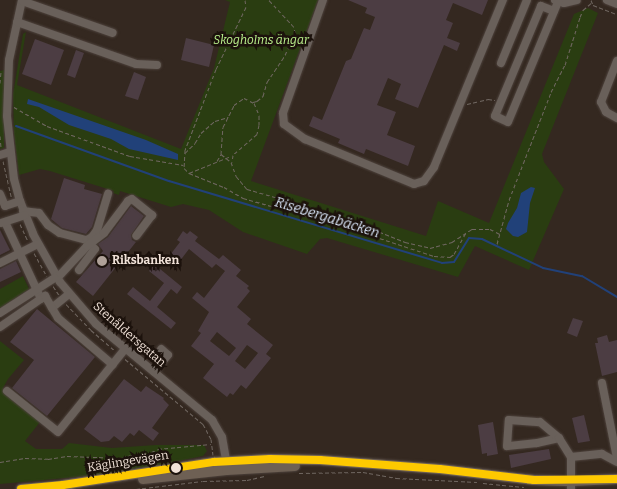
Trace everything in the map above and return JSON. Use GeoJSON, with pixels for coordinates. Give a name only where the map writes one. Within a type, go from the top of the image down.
{"type":"FeatureCollection","features":[{"type":"Feature","properties":{"kind":"main road","name":"Käglingevägen"},"geometry":{"type":"LineString","coordinates":[[22,489],[227,465],[376,465],[440,469],[571,485],[617,478]]}},
{"type":"Feature","properties":{"kind":"street"},"geometry":{"type":"LineString","coordinates":[[22,0],[113,33]]}},
{"type":"Feature","properties":{"kind":"street","name":"Stenåldersgatan"},"geometry":{"type":"LineString","coordinates":[[22,0],[9,60],[7,106],[10,152],[24,213],[38,244],[57,277],[69,294],[96,324],[212,420],[222,436],[227,465]]}},
{"type":"Feature","properties":{"kind":"street"},"geometry":{"type":"LineString","coordinates":[[323,0],[283,112],[283,119],[288,129],[304,139],[407,183],[419,184],[430,175],[503,0]]}},
{"type":"Feature","properties":{"kind":"street"},"geometry":{"type":"LineString","coordinates":[[501,63],[527,0],[554,12]]}},
{"type":"Feature","properties":{"kind":"street"},"geometry":{"type":"LineString","coordinates":[[541,6],[495,116],[508,122],[554,12],[556,1],[564,4],[577,0]]}},
{"type":"Feature","properties":{"kind":"street"},"geometry":{"type":"LineString","coordinates":[[607,0],[617,4]]}},
{"type":"Feature","properties":{"kind":"street"},"geometry":{"type":"LineString","coordinates":[[17,22],[136,64],[157,65]]}},
{"type":"Feature","properties":{"kind":"street"},"geometry":{"type":"LineString","coordinates":[[617,61],[601,102],[608,115],[617,118]]}},
{"type":"Feature","properties":{"kind":"street"},"geometry":{"type":"LineString","coordinates":[[0,154],[10,152]]}},
{"type":"Feature","properties":{"kind":"street"},"geometry":{"type":"LineString","coordinates":[[0,194],[5,206],[20,201]]}},
{"type":"Feature","properties":{"kind":"street"},"geometry":{"type":"LineString","coordinates":[[41,300],[2,222],[24,213],[39,213],[48,225],[60,233],[87,240],[97,230],[108,194]]}},
{"type":"Feature","properties":{"kind":"street"},"geometry":{"type":"LineString","coordinates":[[0,313],[57,277],[89,244],[104,233],[128,201],[132,199],[152,215],[136,236]]}},
{"type":"Feature","properties":{"kind":"street"},"geometry":{"type":"LineString","coordinates":[[0,263],[38,244]]}},
{"type":"Feature","properties":{"kind":"street"},"geometry":{"type":"LineString","coordinates":[[79,270],[95,249],[89,244]]}},
{"type":"Feature","properties":{"kind":"street"},"geometry":{"type":"LineString","coordinates":[[52,308],[69,294]]}},
{"type":"Feature","properties":{"kind":"street"},"geometry":{"type":"LineString","coordinates":[[0,327],[45,296],[52,308],[68,327],[112,365]]}},
{"type":"Feature","properties":{"kind":"street"},"geometry":{"type":"LineString","coordinates":[[7,391],[58,432],[125,349]]}},
{"type":"Feature","properties":{"kind":"street"},"geometry":{"type":"LineString","coordinates":[[154,372],[168,355],[161,349]]}},
{"type":"Feature","properties":{"kind":"street"},"geometry":{"type":"LineString","coordinates":[[602,383],[617,460]]}},
{"type":"Feature","properties":{"kind":"street"},"geometry":{"type":"LineString","coordinates":[[559,438],[537,443],[507,446],[509,420],[540,422],[559,438],[571,458],[571,485]]}},
{"type":"Feature","properties":{"kind":"street"},"geometry":{"type":"LineString","coordinates":[[571,458],[602,454],[617,460]]}},
{"type":"Feature","properties":{"kind":"path"},"geometry":{"type":"LineString","coordinates":[[245,0],[246,7],[216,69],[184,153],[184,165],[188,173],[196,178],[215,183],[243,198],[355,230],[434,256],[450,257],[454,254],[466,232]]}},
{"type":"Feature","properties":{"kind":"path"},"geometry":{"type":"LineString","coordinates":[[256,108],[265,92],[266,82],[285,55],[296,33],[294,27],[270,0]]}},
{"type":"Feature","properties":{"kind":"path"},"geometry":{"type":"LineString","coordinates":[[497,244],[509,200],[551,92],[565,65],[580,16],[583,10],[591,3],[591,0]]}},
{"type":"Feature","properties":{"kind":"path"},"geometry":{"type":"LineString","coordinates":[[591,3],[617,14]]}},
{"type":"Feature","properties":{"kind":"path"},"geometry":{"type":"LineString","coordinates":[[217,161],[221,154],[221,136],[228,117],[239,100],[244,98],[251,101],[259,100]]}},
{"type":"Feature","properties":{"kind":"path"},"geometry":{"type":"LineString","coordinates":[[459,107],[488,99],[500,103]]}},
{"type":"Feature","properties":{"kind":"path"},"geometry":{"type":"LineString","coordinates":[[188,173],[233,155],[257,134],[259,125],[256,108],[251,101]]}},
{"type":"Feature","properties":{"kind":"path"},"geometry":{"type":"LineString","coordinates":[[7,106],[22,110],[47,126],[130,156],[184,165]]}},
{"type":"Feature","properties":{"kind":"path"},"geometry":{"type":"LineString","coordinates":[[184,153],[194,144],[201,133],[215,121],[228,117]]}},
{"type":"Feature","properties":{"kind":"path"},"geometry":{"type":"LineString","coordinates":[[221,154],[232,162]]}},
{"type":"Feature","properties":{"kind":"path"},"geometry":{"type":"LineString","coordinates":[[233,155],[232,162],[236,176],[247,189],[283,199],[330,217],[355,222],[405,242],[430,248],[452,242],[472,230],[490,229],[500,234]]}},
{"type":"Feature","properties":{"kind":"path"},"geometry":{"type":"LineString","coordinates":[[0,462],[26,458],[48,459],[67,456],[122,458],[131,455],[145,455],[158,449],[212,444]]}},
{"type":"Feature","properties":{"kind":"path"},"geometry":{"type":"LineString","coordinates":[[298,473],[363,472],[396,478],[480,482],[530,488]]}},
{"type":"Feature","properties":{"kind":"path"},"geometry":{"type":"LineString","coordinates":[[136,489],[203,482],[247,480],[270,475]]}},
{"type":"Feature","properties":{"kind":"green space","name":"Skogholms ängar"},"geometry":{"type":"Polygon","coordinates":[[[225,0],[318,0],[251,181],[426,236],[438,201],[489,223],[574,14],[588,8],[598,13],[542,154],[544,162],[564,189],[529,270],[475,246],[458,277],[327,238],[320,239],[307,254],[243,232],[209,210],[183,204],[171,207],[120,191],[119,195],[113,193],[114,191],[40,169],[19,175],[14,134],[13,94],[23,34],[26,32],[17,85],[181,149],[214,68],[230,2],[225,0]]]}},
{"type":"Feature","properties":{"kind":"green space"},"geometry":{"type":"Polygon","coordinates":[[[4,70],[4,148],[0,149],[0,71],[4,70]]]}},
{"type":"Feature","properties":{"kind":"green space"},"geometry":{"type":"Polygon","coordinates":[[[23,276],[29,289],[0,308],[0,289],[23,276]]]}},
{"type":"Feature","properties":{"kind":"green space"},"geometry":{"type":"Polygon","coordinates":[[[0,341],[24,360],[3,388],[4,391],[40,422],[25,441],[36,449],[62,449],[69,443],[112,448],[156,445],[204,445],[207,451],[203,456],[119,473],[0,484],[0,341]]]}},
{"type":"Feature","properties":{"kind":"water"},"geometry":{"type":"Polygon","coordinates":[[[28,99],[146,140],[178,154],[178,160],[129,149],[111,139],[69,125],[39,107],[27,104],[28,99]]]}},
{"type":"Feature","properties":{"kind":"water"},"geometry":{"type":"Polygon","coordinates":[[[531,187],[535,188],[530,203],[527,232],[518,237],[513,236],[506,229],[508,223],[517,208],[521,193],[531,187]]]}},
{"type":"Feature","properties":{"kind":"building"},"geometry":{"type":"Polygon","coordinates":[[[348,0],[488,0],[482,15],[453,3],[446,20],[453,23],[447,38],[460,43],[457,51],[444,45],[418,108],[395,99],[401,84],[388,78],[377,105],[396,112],[387,135],[415,146],[408,166],[366,149],[364,154],[338,143],[340,139],[309,126],[313,116],[322,120],[346,61],[351,59],[364,28],[370,30],[375,17],[365,13],[367,8],[348,0]]]}},
{"type":"Feature","properties":{"kind":"building"},"geometry":{"type":"Polygon","coordinates":[[[186,38],[214,45],[209,67],[181,60],[186,38]]]}},
{"type":"Feature","properties":{"kind":"building"},"geometry":{"type":"Polygon","coordinates":[[[35,39],[64,50],[51,85],[22,74],[35,39]]]}},
{"type":"Feature","properties":{"kind":"building"},"geometry":{"type":"Polygon","coordinates":[[[76,50],[84,53],[75,78],[67,75],[76,50]]]}},
{"type":"Feature","properties":{"kind":"building"},"geometry":{"type":"Polygon","coordinates":[[[134,72],[146,77],[138,100],[125,96],[134,72]]]}},
{"type":"Feature","properties":{"kind":"building"},"geometry":{"type":"Polygon","coordinates":[[[64,178],[85,185],[84,189],[102,194],[92,227],[86,234],[62,228],[51,219],[64,178]]]}},
{"type":"Feature","properties":{"kind":"building"},"geometry":{"type":"Polygon","coordinates":[[[131,206],[144,216],[131,235],[132,240],[136,242],[93,296],[76,282],[103,251],[98,244],[108,237],[131,206]]]}},
{"type":"Feature","properties":{"kind":"building"},"geometry":{"type":"Polygon","coordinates":[[[0,230],[10,250],[0,255],[0,230]]]}},
{"type":"Feature","properties":{"kind":"building"},"geometry":{"type":"Polygon","coordinates":[[[183,231],[187,234],[190,231],[198,237],[195,241],[219,259],[223,255],[241,270],[236,276],[249,286],[247,288],[250,291],[237,307],[251,319],[247,324],[273,345],[266,354],[271,358],[246,389],[241,385],[233,395],[230,393],[227,397],[203,378],[214,364],[191,346],[201,333],[198,331],[209,312],[192,298],[197,292],[204,298],[225,271],[216,264],[212,268],[189,249],[176,266],[167,259],[180,242],[177,240],[183,231]],[[217,332],[210,341],[229,356],[236,348],[217,332]],[[247,345],[235,361],[245,369],[258,353],[247,345]]]}},
{"type":"Feature","properties":{"kind":"building"},"geometry":{"type":"Polygon","coordinates":[[[16,261],[21,272],[0,282],[0,269],[16,261]]]}},
{"type":"Feature","properties":{"kind":"building"},"geometry":{"type":"Polygon","coordinates":[[[154,264],[182,287],[177,294],[171,289],[157,307],[176,323],[171,329],[127,294],[133,287],[150,301],[164,283],[149,271],[154,264]]]}},
{"type":"Feature","properties":{"kind":"building"},"geometry":{"type":"Polygon","coordinates":[[[37,309],[95,357],[47,416],[12,388],[34,360],[10,342],[37,309]]]}},
{"type":"Feature","properties":{"kind":"building"},"geometry":{"type":"Polygon","coordinates":[[[573,318],[583,321],[577,337],[567,333],[573,318]]]}},
{"type":"Feature","properties":{"kind":"building"},"geometry":{"type":"Polygon","coordinates":[[[607,335],[609,342],[617,340],[617,372],[602,376],[595,343],[598,343],[597,338],[607,335]]]}},
{"type":"Feature","properties":{"kind":"building"},"geometry":{"type":"Polygon","coordinates":[[[124,379],[141,392],[146,386],[164,398],[169,405],[152,428],[159,433],[153,441],[139,430],[134,436],[130,433],[122,442],[114,436],[109,441],[101,442],[84,429],[124,379]]]}},
{"type":"Feature","properties":{"kind":"building"},"geometry":{"type":"Polygon","coordinates":[[[584,415],[590,441],[578,443],[572,418],[584,415]]]}},
{"type":"Feature","properties":{"kind":"building"},"geometry":{"type":"Polygon","coordinates":[[[493,422],[498,454],[487,456],[487,453],[482,454],[478,425],[493,422]]]}},
{"type":"Feature","properties":{"kind":"building"},"geometry":{"type":"Polygon","coordinates":[[[549,449],[551,459],[511,468],[509,455],[549,449]]]}},
{"type":"Feature","properties":{"kind":"waterway","name":"Risebergabäcken"},"geometry":{"type":"LineString","coordinates":[[16,126],[169,181],[442,263],[454,262],[469,238],[482,239],[543,268],[582,276],[617,297]]}},
{"type":"Feature","properties":{"kind":"transit line"},"geometry":{"type":"LineString","coordinates":[[21,489],[63,485],[214,462],[270,459],[320,460],[440,469],[534,480],[617,479]]}},
{"type":"Feature","properties":{"kind":"place","name":"Riksbanken"},"geometry":{"type":"Point","coordinates":[102,261]}}]}
